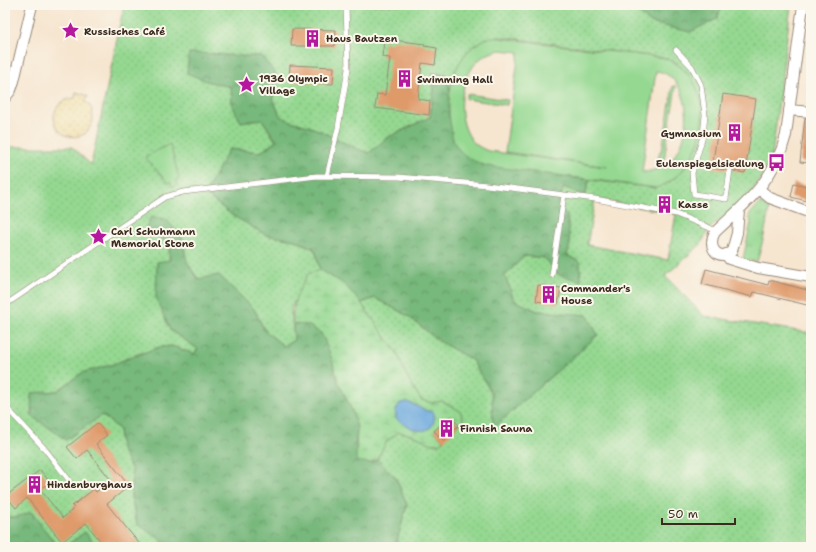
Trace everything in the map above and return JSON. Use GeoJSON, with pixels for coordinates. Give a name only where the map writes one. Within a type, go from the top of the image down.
{"type":"FeatureCollection","features":[{"type":"Feature","properties":{"kind":"street"},"geometry":{"type":"LineString","coordinates":[[5,98],[11,90],[14,81],[32,5]]}},
{"type":"Feature","properties":{"kind":"street"},"geometry":{"type":"LineString","coordinates":[[739,210],[735,243],[732,250],[726,254],[718,253],[713,250],[710,240],[715,232],[760,190],[777,163],[782,151],[803,5]]}},
{"type":"Feature","properties":{"kind":"street"},"geometry":{"type":"LineString","coordinates":[[789,110],[811,112]]}},
{"type":"Feature","properties":{"kind":"street"},"geometry":{"type":"LineString","coordinates":[[760,190],[770,198],[811,213]]}},
{"type":"Feature","properties":{"kind":"street"},"geometry":{"type":"LineString","coordinates":[[726,254],[729,259],[758,268],[811,276]]}},
{"type":"Feature","properties":{"kind":"lane"},"geometry":{"type":"LineString","coordinates":[[327,176],[338,128],[348,69],[346,5]]}},
{"type":"Feature","properties":{"kind":"lane"},"geometry":{"type":"LineString","coordinates":[[676,50],[692,67],[701,85],[705,115],[703,136],[692,173],[694,194],[726,199],[730,170]]}},
{"type":"Feature","properties":{"kind":"lane"},"geometry":{"type":"LineString","coordinates":[[5,305],[165,197],[183,192],[327,176],[399,178],[487,185],[595,199],[676,214],[710,228],[715,232]]}},
{"type":"Feature","properties":{"kind":"lane"},"geometry":{"type":"LineString","coordinates":[[552,275],[564,195]]}},
{"type":"Feature","properties":{"kind":"lane"},"geometry":{"type":"LineString","coordinates":[[5,406],[44,448],[69,480]]}},
{"type":"Feature","properties":{"kind":"green space"},"geometry":{"type":"Polygon","coordinates":[[[124,5],[630,5],[651,23],[717,19],[722,5],[791,5],[771,164],[748,197],[710,228],[700,245],[665,276],[704,316],[811,333],[811,547],[395,547],[407,505],[396,478],[377,459],[387,441],[399,432],[413,435],[433,444],[439,444],[459,425],[463,419],[432,403],[421,400],[408,379],[397,353],[361,303],[375,298],[408,316],[439,341],[472,360],[492,394],[494,428],[563,313],[537,311],[514,300],[505,276],[524,256],[545,258],[559,275],[570,244],[557,204],[564,187],[585,196],[589,180],[656,188],[665,184],[681,173],[696,149],[701,119],[697,105],[677,63],[665,58],[501,37],[489,38],[472,47],[466,54],[457,71],[450,91],[446,74],[432,73],[434,89],[430,117],[387,138],[369,153],[313,128],[279,116],[273,98],[276,74],[261,56],[236,57],[212,53],[206,81],[232,87],[232,105],[262,119],[276,142],[261,152],[229,149],[205,194],[232,215],[266,235],[295,240],[315,250],[320,270],[308,274],[291,309],[294,340],[284,346],[265,331],[254,309],[238,294],[198,279],[187,262],[182,238],[145,229],[169,243],[170,330],[198,349],[194,354],[172,346],[137,354],[114,364],[82,373],[57,391],[31,394],[102,415],[119,429],[121,449],[132,470],[131,496],[137,524],[157,537],[168,547],[98,547],[85,532],[65,547],[58,547],[31,512],[17,517],[5,517],[5,152],[11,147],[72,147],[91,165],[124,5]],[[595,199],[587,245],[668,260],[676,214],[595,199]]]}},
{"type":"Feature","properties":{"kind":"green space"},"geometry":{"type":"Polygon","coordinates":[[[630,5],[722,5],[717,19],[690,32],[651,23],[630,5]]]}},
{"type":"Feature","properties":{"kind":"green space"},"geometry":{"type":"Polygon","coordinates":[[[491,37],[665,58],[673,62],[681,67],[693,81],[699,95],[702,111],[702,127],[698,143],[691,158],[682,171],[670,181],[656,188],[488,166],[474,161],[460,151],[453,140],[449,114],[449,101],[454,74],[460,62],[468,51],[478,43],[491,37]],[[500,50],[487,54],[473,66],[464,86],[462,97],[463,120],[466,130],[473,141],[478,146],[488,151],[607,167],[505,152],[519,52],[500,50]],[[656,71],[642,172],[662,166],[675,155],[683,139],[686,121],[685,103],[679,88],[670,76],[656,71]]]}},
{"type":"Feature","properties":{"kind":"green space"},"geometry":{"type":"Polygon","coordinates":[[[189,53],[261,56],[276,74],[273,98],[280,116],[313,128],[369,153],[387,138],[430,117],[434,89],[431,73],[446,74],[450,91],[449,117],[479,164],[589,180],[585,196],[564,187],[557,204],[567,214],[570,244],[567,255],[580,262],[581,281],[559,275],[545,258],[524,256],[505,276],[514,300],[537,311],[587,315],[598,335],[493,428],[492,394],[472,360],[439,341],[408,316],[375,298],[361,303],[344,284],[320,270],[315,249],[295,240],[266,235],[232,215],[205,194],[229,149],[261,152],[276,141],[262,119],[241,122],[232,105],[231,87],[206,81],[187,73],[189,53]]]}},
{"type":"Feature","properties":{"kind":"green space"},"geometry":{"type":"Polygon","coordinates":[[[673,86],[676,86],[663,166],[657,165],[660,151],[662,151],[673,86]]]}},
{"type":"Feature","properties":{"kind":"green space"},"geometry":{"type":"Polygon","coordinates":[[[467,94],[508,100],[507,105],[466,99],[467,94]]]}},
{"type":"Feature","properties":{"kind":"green space"},"geometry":{"type":"Polygon","coordinates":[[[170,144],[179,178],[176,180],[178,184],[173,187],[170,182],[168,183],[145,157],[170,144]]]}},
{"type":"Feature","properties":{"kind":"green space"},"geometry":{"type":"Polygon","coordinates":[[[760,203],[769,209],[757,262],[743,259],[751,222],[749,215],[760,203]]]}},
{"type":"Feature","properties":{"kind":"green space"},"geometry":{"type":"Polygon","coordinates":[[[151,217],[166,219],[182,238],[187,262],[198,279],[219,275],[254,309],[265,331],[284,346],[294,340],[293,324],[308,325],[321,333],[330,353],[338,381],[352,410],[357,427],[355,447],[370,463],[377,459],[396,478],[407,505],[395,547],[168,547],[157,537],[137,524],[131,496],[132,470],[121,449],[119,429],[102,415],[66,440],[32,416],[31,393],[57,391],[82,373],[114,364],[159,347],[172,346],[194,354],[198,349],[170,330],[156,297],[157,262],[170,260],[169,243],[145,229],[151,217]]]}},
{"type":"Feature","properties":{"kind":"green space"},"geometry":{"type":"Polygon","coordinates":[[[320,270],[344,284],[361,303],[397,353],[408,379],[421,400],[432,403],[442,401],[460,411],[463,419],[459,425],[450,416],[434,431],[444,441],[433,444],[418,437],[399,432],[387,441],[377,459],[370,463],[356,461],[357,427],[352,410],[338,381],[330,353],[321,333],[308,325],[293,324],[294,304],[301,286],[308,274],[320,270]]]}},
{"type":"Feature","properties":{"kind":"green space"},"geometry":{"type":"Polygon","coordinates":[[[31,512],[58,547],[5,547],[5,517],[17,517],[31,512]]]}},
{"type":"Feature","properties":{"kind":"green space"},"geometry":{"type":"Polygon","coordinates":[[[85,532],[98,547],[65,547],[85,532]]]}},
{"type":"Feature","properties":{"kind":"sand"},"geometry":{"type":"Polygon","coordinates":[[[76,92],[88,96],[85,101],[93,113],[93,117],[92,122],[85,134],[74,137],[65,135],[59,130],[55,123],[54,115],[57,107],[64,101],[75,98],[76,92]]]}},
{"type":"Feature","properties":{"kind":"water"},"geometry":{"type":"Polygon","coordinates":[[[408,402],[427,411],[433,411],[434,422],[430,428],[427,430],[415,429],[396,419],[396,410],[400,403],[408,402]]]}},
{"type":"Feature","properties":{"kind":"building","name":"Haus Bautzen"},"geometry":{"type":"Polygon","coordinates":[[[292,29],[336,30],[335,46],[291,46],[292,29]]]}},
{"type":"Feature","properties":{"kind":"building","name":"Swimming Hall"},"geometry":{"type":"Polygon","coordinates":[[[393,40],[425,44],[424,46],[437,48],[435,65],[422,63],[418,99],[430,101],[429,115],[375,108],[377,94],[385,95],[390,58],[382,57],[384,42],[392,43],[393,40]]]}},
{"type":"Feature","properties":{"kind":"building"},"geometry":{"type":"Polygon","coordinates":[[[290,65],[334,67],[333,84],[289,82],[290,65]]]}},
{"type":"Feature","properties":{"kind":"building","name":"Gymnasium"},"geometry":{"type":"Polygon","coordinates":[[[723,94],[756,99],[745,173],[734,171],[731,166],[726,170],[712,168],[723,94]]]}},
{"type":"Feature","properties":{"kind":"building"},"geometry":{"type":"Polygon","coordinates":[[[805,118],[811,118],[811,163],[800,162],[805,118]]]}},
{"type":"Feature","properties":{"kind":"building"},"geometry":{"type":"Polygon","coordinates":[[[794,183],[811,187],[811,202],[791,197],[794,183]]]}},
{"type":"Feature","properties":{"kind":"building"},"geometry":{"type":"Polygon","coordinates":[[[706,269],[768,285],[769,280],[811,291],[811,306],[754,292],[752,297],[702,284],[706,269]]]}},
{"type":"Feature","properties":{"kind":"building","name":"Commander's House"},"geometry":{"type":"Polygon","coordinates":[[[538,285],[561,288],[558,304],[536,301],[538,285]]]}},
{"type":"Feature","properties":{"kind":"building","name":"Finnish Sauna"},"geometry":{"type":"Polygon","coordinates":[[[450,416],[459,425],[444,441],[434,431],[450,416]]]}},
{"type":"Feature","properties":{"kind":"building","name":"Hindenburghaus"},"geometry":{"type":"Polygon","coordinates":[[[97,423],[107,435],[96,444],[129,486],[107,504],[142,547],[105,547],[86,523],[62,542],[27,498],[16,508],[6,496],[40,470],[50,482],[40,489],[63,518],[74,508],[72,506],[94,489],[96,492],[111,480],[87,450],[77,459],[67,447],[97,423]]]}},
{"type":"Feature","properties":{"kind":"place","name":"Russisches Café"},"geometry":{"type":"Point","coordinates":[71,31]}},
{"type":"Feature","properties":{"kind":"place","name":"Haus Bautzen"},"geometry":{"type":"Point","coordinates":[313,38]}},
{"type":"Feature","properties":{"kind":"place","name":"Swimming Hall"},"geometry":{"type":"Point","coordinates":[404,79]}},
{"type":"Feature","properties":{"kind":"place","name":"1936 Olympic Village"},"geometry":{"type":"Point","coordinates":[246,84]}},
{"type":"Feature","properties":{"kind":"place","name":"Gymnasium"},"geometry":{"type":"Point","coordinates":[734,133]}},
{"type":"Feature","properties":{"kind":"place","name":"Eulenspiegelsiedlung"},"geometry":{"type":"Point","coordinates":[777,163]}},
{"type":"Feature","properties":{"kind":"place","name":"Kasse"},"geometry":{"type":"Point","coordinates":[665,204]}},
{"type":"Feature","properties":{"kind":"place","name":"Carl Schuhmann Memorial Stone"},"geometry":{"type":"Point","coordinates":[98,237]}},
{"type":"Feature","properties":{"kind":"place","name":"Commander's House"},"geometry":{"type":"Point","coordinates":[548,294]}},
{"type":"Feature","properties":{"kind":"place","name":"Finnish Sauna"},"geometry":{"type":"Point","coordinates":[447,428]}},
{"type":"Feature","properties":{"kind":"place","name":"Hindenburghaus"},"geometry":{"type":"Point","coordinates":[34,484]}}]}
